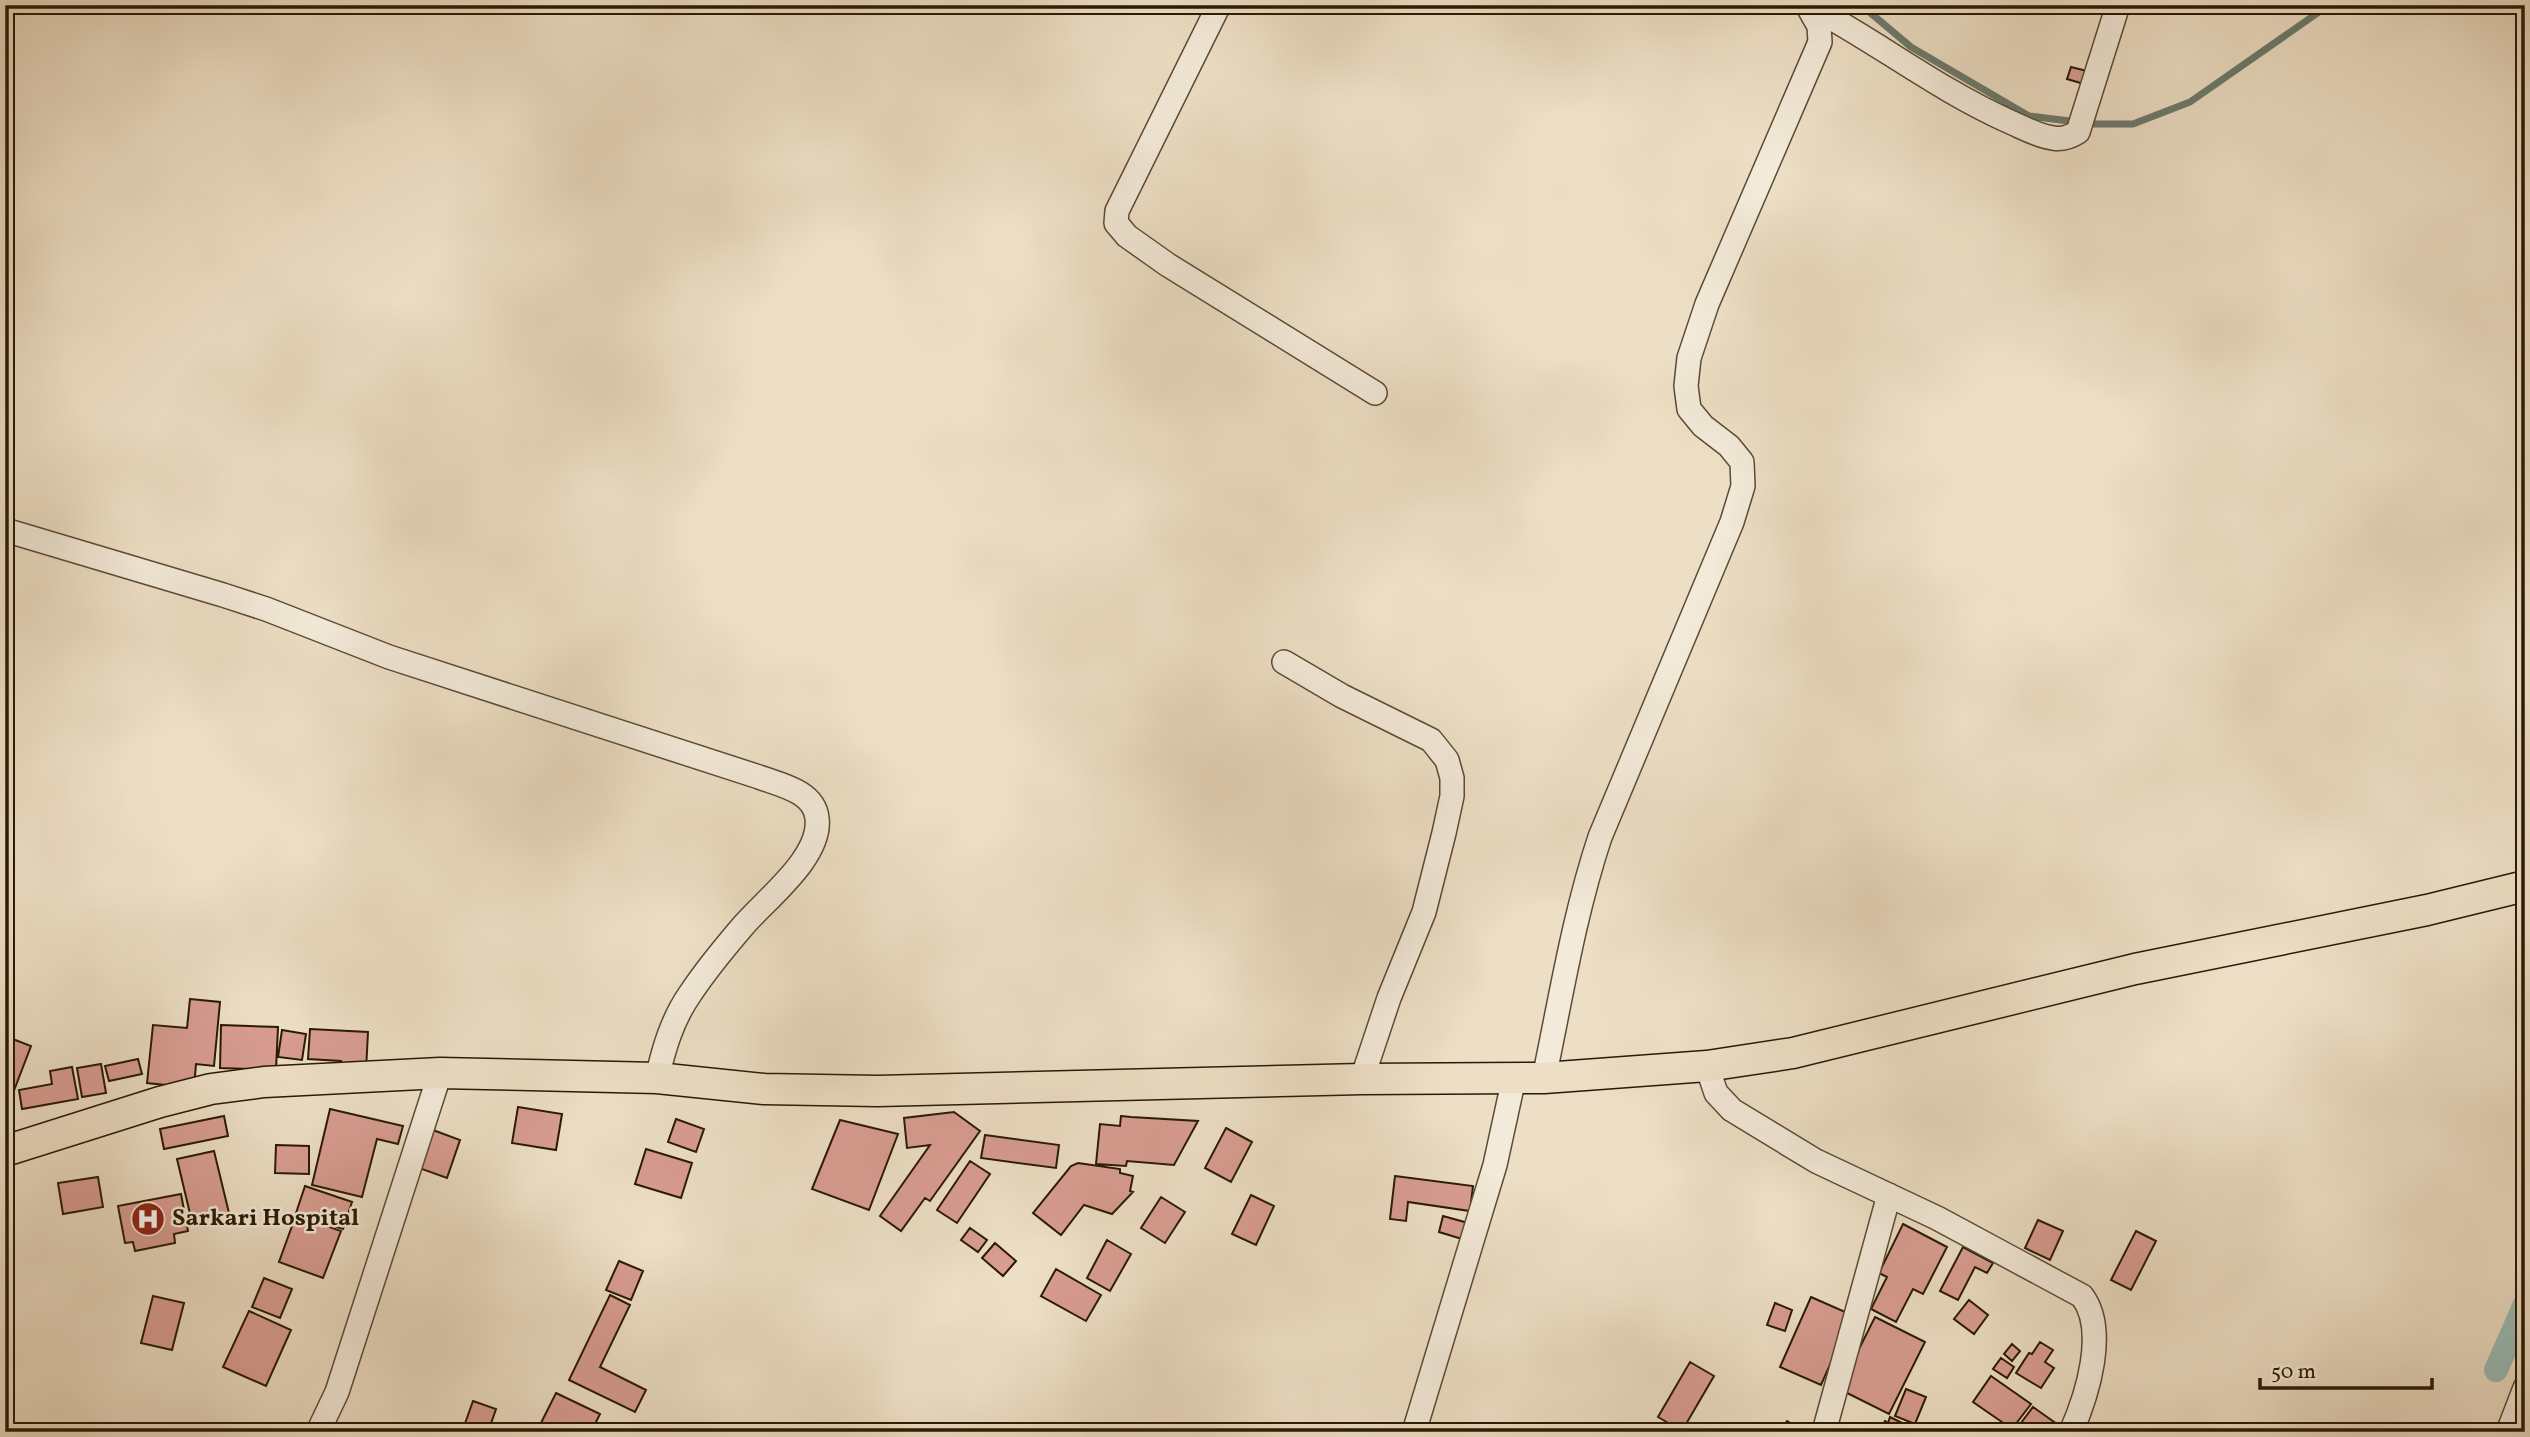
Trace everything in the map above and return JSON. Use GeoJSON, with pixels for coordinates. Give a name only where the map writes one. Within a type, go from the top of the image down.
{"type":"FeatureCollection","features":[{"type":"Feature","properties":{"kind":"main road"},"geometry":{"type":"LineString","coordinates":[[5,1151],[160,1102],[211,1089],[264,1082],[440,1073],[657,1078],[764,1089],[878,1091],[1362,1079],[1514,1078],[1707,1066],[1793,1053],[2134,969],[2427,910],[2525,886]]}},
{"type":"Feature","properties":{"kind":"street"},"geometry":{"type":"LineString","coordinates":[[1219,5],[1117,211],[1116,223],[1127,236],[1168,265],[1375,393]]}},
{"type":"Feature","properties":{"kind":"street"},"geometry":{"type":"LineString","coordinates":[[1807,5],[1852,29],[1932,81],[1986,111],[2054,139],[2068,138],[2081,124],[2119,5]]}},
{"type":"Feature","properties":{"kind":"street"},"geometry":{"type":"LineString","coordinates":[[1544,1077],[1576,924],[1596,849],[1732,522],[1743,486],[1742,462],[1729,446],[1703,426],[1689,409],[1686,386],[1689,358],[1707,304],[1820,42],[1819,26],[1807,5]]}},
{"type":"Feature","properties":{"kind":"street"},"geometry":{"type":"LineString","coordinates":[[5,530],[234,598],[389,657],[746,772],[801,793],[812,804],[817,816],[816,832],[809,851],[742,927],[690,994],[670,1029],[657,1078]]}},
{"type":"Feature","properties":{"kind":"street"},"geometry":{"type":"LineString","coordinates":[[1284,662],[1342,696],[1431,740],[1447,760],[1452,778],[1447,821],[1424,912],[1389,998],[1362,1079]]}},
{"type":"Feature","properties":{"kind":"street"},"geometry":{"type":"LineString","coordinates":[[1707,1066],[1716,1093],[1732,1110],[1816,1161],[1937,1218],[2082,1296],[2093,1314],[2095,1336],[2085,1398],[2071,1432]]}},
{"type":"Feature","properties":{"kind":"street"},"geometry":{"type":"LineString","coordinates":[[318,1432],[337,1392],[440,1073]]}},
{"type":"Feature","properties":{"kind":"street"},"geometry":{"type":"LineString","coordinates":[[1414,1432],[1495,1165],[1514,1078]]}},
{"type":"Feature","properties":{"kind":"street"},"geometry":{"type":"LineString","coordinates":[[1828,1432],[1825,1428],[1889,1195]]}},
{"type":"Feature","properties":{"kind":"street"},"geometry":{"type":"LineString","coordinates":[[2508,1432],[2525,1388]]}},
{"type":"Feature","properties":{"kind":"building"},"geometry":{"type":"Polygon","coordinates":[[[2071,67],[2087,71],[2084,84],[2067,79],[2071,67]]]}},
{"type":"Feature","properties":{"kind":"building"},"geometry":{"type":"Polygon","coordinates":[[[190,999],[220,1002],[214,1066],[196,1064],[194,1088],[147,1083],[153,1025],[187,1028],[190,999]]]}},
{"type":"Feature","properties":{"kind":"building"},"geometry":{"type":"Polygon","coordinates":[[[221,1025],[278,1027],[276,1070],[220,1068],[221,1025]]]}},
{"type":"Feature","properties":{"kind":"building"},"geometry":{"type":"Polygon","coordinates":[[[310,1029],[368,1032],[366,1071],[341,1070],[341,1061],[308,1059],[310,1029]]]}},
{"type":"Feature","properties":{"kind":"building"},"geometry":{"type":"Polygon","coordinates":[[[282,1030],[306,1034],[302,1060],[278,1057],[282,1030]]]}},
{"type":"Feature","properties":{"kind":"building"},"geometry":{"type":"Polygon","coordinates":[[[5,1036],[31,1046],[5,1114],[5,1036]]]}},
{"type":"Feature","properties":{"kind":"building"},"geometry":{"type":"Polygon","coordinates":[[[138,1059],[142,1074],[109,1081],[105,1066],[138,1059]]]}},
{"type":"Feature","properties":{"kind":"building"},"geometry":{"type":"Polygon","coordinates":[[[101,1064],[106,1093],[82,1097],[77,1068],[101,1064]]]}},
{"type":"Feature","properties":{"kind":"building"},"geometry":{"type":"Polygon","coordinates":[[[72,1067],[78,1099],[22,1109],[19,1090],[52,1084],[50,1071],[72,1067]]]}},
{"type":"Feature","properties":{"kind":"building"},"geometry":{"type":"Polygon","coordinates":[[[518,1107],[562,1114],[556,1150],[512,1143],[518,1107]]]}},
{"type":"Feature","properties":{"kind":"building"},"geometry":{"type":"Polygon","coordinates":[[[330,1109],[403,1126],[398,1144],[377,1139],[362,1197],[312,1185],[330,1109]]]}},
{"type":"Feature","properties":{"kind":"building"},"geometry":{"type":"Polygon","coordinates":[[[954,1112],[980,1131],[930,1201],[925,1198],[901,1231],[880,1216],[930,1145],[907,1148],[904,1118],[954,1112]]]}},
{"type":"Feature","properties":{"kind":"building"},"geometry":{"type":"Polygon","coordinates":[[[224,1116],[228,1136],[164,1149],[160,1129],[224,1116]]]}},
{"type":"Feature","properties":{"kind":"building"},"geometry":{"type":"Polygon","coordinates":[[[1121,1116],[1198,1121],[1174,1165],[1127,1161],[1126,1166],[1096,1164],[1100,1124],[1120,1126],[1121,1116]]]}},
{"type":"Feature","properties":{"kind":"building"},"geometry":{"type":"Polygon","coordinates":[[[676,1119],[704,1129],[696,1152],[668,1142],[676,1119]]]}},
{"type":"Feature","properties":{"kind":"building"},"geometry":{"type":"Polygon","coordinates":[[[840,1120],[898,1134],[869,1210],[812,1189],[840,1120]]]}},
{"type":"Feature","properties":{"kind":"building"},"geometry":{"type":"Polygon","coordinates":[[[1226,1128],[1252,1142],[1231,1182],[1205,1168],[1226,1128]]]}},
{"type":"Feature","properties":{"kind":"building"},"geometry":{"type":"Polygon","coordinates":[[[433,1130],[460,1140],[447,1178],[419,1168],[433,1130]]]}},
{"type":"Feature","properties":{"kind":"building"},"geometry":{"type":"Polygon","coordinates":[[[985,1135],[1059,1145],[1056,1168],[981,1158],[985,1135]]]}},
{"type":"Feature","properties":{"kind":"building"},"geometry":{"type":"Polygon","coordinates":[[[276,1145],[309,1146],[309,1174],[275,1173],[276,1145]]]}},
{"type":"Feature","properties":{"kind":"building"},"geometry":{"type":"Polygon","coordinates":[[[646,1149],[692,1163],[681,1198],[635,1184],[646,1149]]]}},
{"type":"Feature","properties":{"kind":"building"},"geometry":{"type":"Polygon","coordinates":[[[214,1151],[229,1213],[192,1222],[177,1159],[214,1151]]]}},
{"type":"Feature","properties":{"kind":"building"},"geometry":{"type":"Polygon","coordinates":[[[970,1161],[990,1174],[957,1223],[937,1210],[970,1161]]]}},
{"type":"Feature","properties":{"kind":"building"},"geometry":{"type":"Polygon","coordinates":[[[1078,1163],[1120,1169],[1120,1173],[1133,1176],[1130,1191],[1133,1192],[1112,1214],[1084,1205],[1061,1235],[1033,1213],[1071,1166],[1078,1163]]]}},
{"type":"Feature","properties":{"kind":"building"},"geometry":{"type":"Polygon","coordinates":[[[1395,1176],[1473,1186],[1470,1211],[1408,1202],[1406,1221],[1390,1219],[1395,1176]]]}},
{"type":"Feature","properties":{"kind":"building"},"geometry":{"type":"Polygon","coordinates":[[[98,1177],[103,1207],[63,1214],[58,1183],[98,1177]]]}},
{"type":"Feature","properties":{"kind":"building"},"geometry":{"type":"Polygon","coordinates":[[[305,1186],[352,1202],[343,1229],[296,1213],[305,1186]]]}},
{"type":"Feature","properties":{"kind":"building"},"geometry":{"type":"Polygon","coordinates":[[[181,1194],[188,1231],[174,1234],[175,1243],[135,1251],[133,1242],[125,1243],[118,1206],[181,1194]]]}},
{"type":"Feature","properties":{"kind":"building"},"geometry":{"type":"Polygon","coordinates":[[[1251,1195],[1274,1206],[1256,1245],[1232,1234],[1251,1195]]]}},
{"type":"Feature","properties":{"kind":"building"},"geometry":{"type":"Polygon","coordinates":[[[1161,1197],[1185,1212],[1165,1243],[1141,1228],[1161,1197]]]}},
{"type":"Feature","properties":{"kind":"building"},"geometry":{"type":"Polygon","coordinates":[[[296,1215],[341,1231],[323,1278],[279,1262],[296,1215]]]}},
{"type":"Feature","properties":{"kind":"building"},"geometry":{"type":"Polygon","coordinates":[[[1443,1216],[1468,1223],[1462,1239],[1439,1232],[1443,1216]]]}},
{"type":"Feature","properties":{"kind":"building"},"geometry":{"type":"Polygon","coordinates":[[[2038,1220],[2063,1231],[2050,1260],[2025,1248],[2038,1220]]]}},
{"type":"Feature","properties":{"kind":"building"},"geometry":{"type":"Polygon","coordinates":[[[1903,1224],[1947,1247],[1923,1294],[1913,1289],[1896,1322],[1871,1309],[1887,1277],[1879,1273],[1903,1224]]]}},
{"type":"Feature","properties":{"kind":"building"},"geometry":{"type":"Polygon","coordinates":[[[970,1228],[987,1240],[978,1252],[961,1240],[970,1228]]]}},
{"type":"Feature","properties":{"kind":"building"},"geometry":{"type":"Polygon","coordinates":[[[2136,1231],[2156,1241],[2131,1290],[2111,1280],[2136,1231]]]}},
{"type":"Feature","properties":{"kind":"building"},"geometry":{"type":"Polygon","coordinates":[[[1107,1240],[1131,1254],[1110,1291],[1087,1278],[1107,1240]]]}},
{"type":"Feature","properties":{"kind":"building"},"geometry":{"type":"Polygon","coordinates":[[[995,1243],[1016,1261],[1003,1276],[982,1258],[995,1243]]]}},
{"type":"Feature","properties":{"kind":"building"},"geometry":{"type":"Polygon","coordinates":[[[1963,1247],[1993,1263],[1987,1273],[1975,1267],[1958,1300],[1940,1291],[1963,1247]]]}},
{"type":"Feature","properties":{"kind":"building"},"geometry":{"type":"Polygon","coordinates":[[[619,1261],[643,1271],[631,1300],[606,1290],[619,1261]]]}},
{"type":"Feature","properties":{"kind":"building"},"geometry":{"type":"Polygon","coordinates":[[[1056,1269],[1101,1295],[1086,1321],[1041,1296],[1056,1269]]]}},
{"type":"Feature","properties":{"kind":"building"},"geometry":{"type":"Polygon","coordinates":[[[264,1278],[292,1289],[280,1318],[252,1307],[264,1278]]]}},
{"type":"Feature","properties":{"kind":"building"},"geometry":{"type":"Polygon","coordinates":[[[610,1295],[630,1305],[600,1367],[646,1390],[635,1412],[569,1380],[610,1295]]]}},
{"type":"Feature","properties":{"kind":"building"},"geometry":{"type":"Polygon","coordinates":[[[153,1296],[184,1303],[172,1350],[141,1343],[153,1296]]]}},
{"type":"Feature","properties":{"kind":"building"},"geometry":{"type":"Polygon","coordinates":[[[1811,1297],[1852,1315],[1821,1385],[1780,1367],[1811,1297]]]}},
{"type":"Feature","properties":{"kind":"building"},"geometry":{"type":"Polygon","coordinates":[[[1969,1300],[1988,1315],[1974,1334],[1954,1319],[1969,1300]]]}},
{"type":"Feature","properties":{"kind":"building"},"geometry":{"type":"Polygon","coordinates":[[[1775,1303],[1792,1310],[1785,1331],[1767,1325],[1775,1303]]]}},
{"type":"Feature","properties":{"kind":"building"},"geometry":{"type":"Polygon","coordinates":[[[249,1311],[291,1330],[266,1386],[223,1367],[249,1311]]]}},
{"type":"Feature","properties":{"kind":"building"},"geometry":{"type":"Polygon","coordinates":[[[1875,1317],[1925,1342],[1889,1414],[1839,1389],[1875,1317]]]}},
{"type":"Feature","properties":{"kind":"building"},"geometry":{"type":"Polygon","coordinates":[[[2040,1342],[2053,1350],[2045,1362],[2054,1368],[2041,1388],[2016,1373],[2040,1342]]]}},
{"type":"Feature","properties":{"kind":"building"},"geometry":{"type":"Polygon","coordinates":[[[2012,1344],[2020,1351],[2012,1361],[2004,1354],[2012,1344]]]}},
{"type":"Feature","properties":{"kind":"building"},"geometry":{"type":"Polygon","coordinates":[[[2001,1358],[2014,1367],[2007,1378],[1993,1369],[2001,1358]]]}},
{"type":"Feature","properties":{"kind":"building"},"geometry":{"type":"Polygon","coordinates":[[[1690,1362],[1714,1376],[1682,1431],[1658,1417],[1690,1362]]]}},
{"type":"Feature","properties":{"kind":"building"},"geometry":{"type":"Polygon","coordinates":[[[1991,1376],[2031,1404],[2012,1429],[1973,1402],[1991,1376]]]}},
{"type":"Feature","properties":{"kind":"building"},"geometry":{"type":"Polygon","coordinates":[[[1906,1389],[1926,1397],[1915,1424],[1895,1416],[1906,1389]]]}},
{"type":"Feature","properties":{"kind":"building"},"geometry":{"type":"Polygon","coordinates":[[[556,1393],[600,1414],[591,1432],[547,1432],[539,1427],[556,1393]]]}},
{"type":"Feature","properties":{"kind":"building"},"geometry":{"type":"Polygon","coordinates":[[[473,1401],[496,1409],[488,1432],[462,1432],[473,1401]]]}},
{"type":"Feature","properties":{"kind":"building"},"geometry":{"type":"Polygon","coordinates":[[[2033,1407],[2064,1429],[2062,1432],[2024,1432],[2018,1427],[2033,1407]]]}},
{"type":"Feature","properties":{"kind":"building"},"geometry":{"type":"Polygon","coordinates":[[[1890,1417],[1920,1432],[1880,1432],[1890,1417]]]}},
{"type":"Feature","properties":{"kind":"building"},"geometry":{"type":"Polygon","coordinates":[[[1787,1421],[1806,1432],[1780,1432],[1787,1421]]]}},
{"type":"Feature","properties":{"kind":"waterway"},"geometry":{"type":"LineString","coordinates":[[1861,5],[1911,47],[2029,116],[2094,124],[2133,124],[2190,102],[2329,5]]}},
{"type":"Feature","properties":{"kind":"waterway"},"geometry":{"type":"LineString","coordinates":[[2496,1370],[2525,1304]]}},
{"type":"Feature","properties":{"kind":"place","name":"Sarkari Hospital"},"geometry":{"type":"Point","coordinates":[148,1219]}}]}
